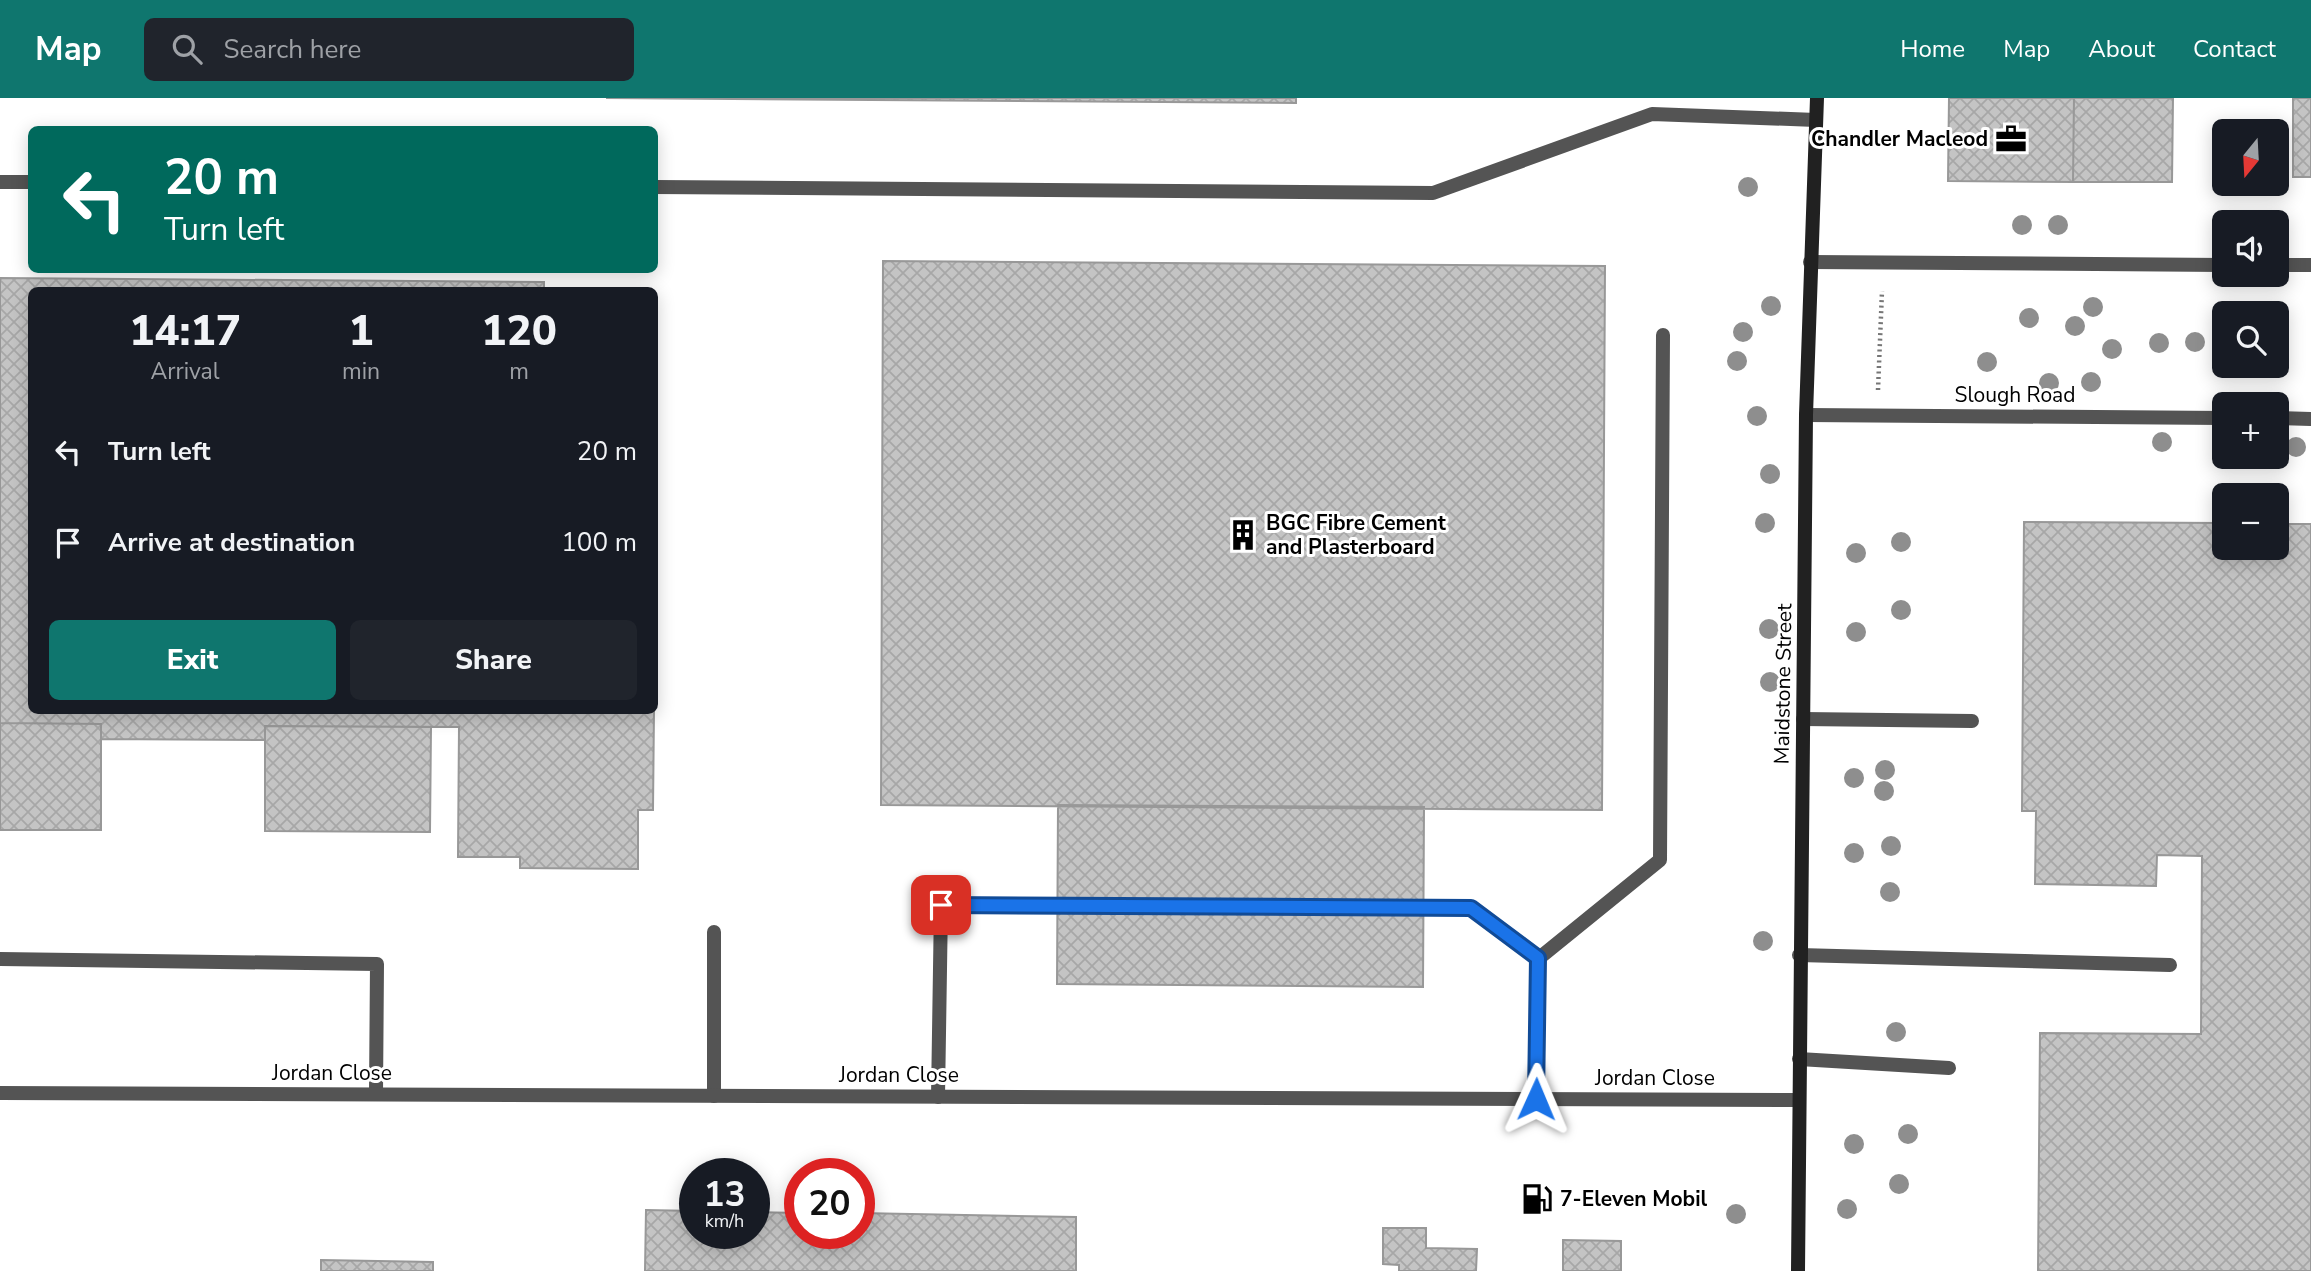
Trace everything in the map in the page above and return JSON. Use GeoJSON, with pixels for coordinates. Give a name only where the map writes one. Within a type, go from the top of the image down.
{"type":"FeatureCollection","features":[{"type":"Feature","properties":{"kind":"main road","name":"Maidstone Street"},"geometry":{"type":"LineString","coordinates":[[1798,1271],[1806,415],[1818,98]]}},
{"type":"Feature","properties":{"kind":"street"},"geometry":{"type":"LineString","coordinates":[[1652,98],[1652,114]]}},
{"type":"Feature","properties":{"kind":"street"},"geometry":{"type":"LineString","coordinates":[[658,187],[1433,193],[1652,114],[1816,120]]}},
{"type":"Feature","properties":{"kind":"street"},"geometry":{"type":"LineString","coordinates":[[0,182],[28,182]]}},
{"type":"Feature","properties":{"kind":"street"},"geometry":{"type":"LineString","coordinates":[[1810,262],[2212,265]]}},
{"type":"Feature","properties":{"kind":"street"},"geometry":{"type":"LineString","coordinates":[[2289,265],[2311,265]]}},
{"type":"Feature","properties":{"kind":"street"},"geometry":{"type":"LineString","coordinates":[[1538,958],[1660,860],[1663,335]]}},
{"type":"Feature","properties":{"kind":"street","name":"Slough Road"},"geometry":{"type":"LineString","coordinates":[[1806,415],[2212,418]]}},
{"type":"Feature","properties":{"kind":"street"},"geometry":{"type":"LineString","coordinates":[[2289,418],[2311,419]]}},
{"type":"Feature","properties":{"kind":"street"},"geometry":{"type":"LineString","coordinates":[[1804,719],[1972,721]]}},
{"type":"Feature","properties":{"kind":"street"},"geometry":{"type":"LineString","coordinates":[[938,1097],[941,905],[1471,908],[1538,958]]}},
{"type":"Feature","properties":{"kind":"street"},"geometry":{"type":"LineString","coordinates":[[714,932],[714,1096]]}},
{"type":"Feature","properties":{"kind":"street"},"geometry":{"type":"LineString","coordinates":[[1799,955],[2171,965]]}},
{"type":"Feature","properties":{"kind":"street"},"geometry":{"type":"LineString","coordinates":[[1536,1099],[1538,958]]}},
{"type":"Feature","properties":{"kind":"street"},"geometry":{"type":"LineString","coordinates":[[0,960],[377,964],[376,1094]]}},
{"type":"Feature","properties":{"kind":"street"},"geometry":{"type":"LineString","coordinates":[[1799,1059],[1949,1068]]}},
{"type":"Feature","properties":{"kind":"street","name":"Jordan Close"},"geometry":{"type":"LineString","coordinates":[[0,1093],[1799,1100]]}},
{"type":"Feature","properties":{"kind":"path"},"geometry":{"type":"LineString","coordinates":[[1877,415],[1883,262]]}},
{"type":"Feature","properties":{"kind":"building"},"geometry":{"type":"Polygon","coordinates":[[[606,98],[1296,98],[1296,103],[606,98]]]}},
{"type":"Feature","properties":{"kind":"building","name":"Chandler Macleod"},"geometry":{"type":"Polygon","coordinates":[[[1949,98],[2074,98],[2073,182],[1948,181],[1949,98]]]}},
{"type":"Feature","properties":{"kind":"building"},"geometry":{"type":"Polygon","coordinates":[[[2074,98],[2173,98],[2172,182],[2073,182],[2074,98]]]}},
{"type":"Feature","properties":{"kind":"building"},"geometry":{"type":"Polygon","coordinates":[[[2293,98],[2311,98],[2311,177],[2293,177],[2293,98]]]}},
{"type":"Feature","properties":{"kind":"building","name":"BGC Fibre Cement and Plasterboard"},"geometry":{"type":"Polygon","coordinates":[[[883,261],[1605,266],[1602,810],[881,805],[883,261]]]}},
{"type":"Feature","properties":{"kind":"building"},"geometry":{"type":"Polygon","coordinates":[[[0,278],[544,282],[544,287],[28,287],[28,714],[654,714],[653,810],[638,810],[638,869],[520,868],[520,857],[458,857],[459,727],[265,726],[265,740],[101,739],[101,724],[0,723],[0,278]]]}},
{"type":"Feature","properties":{"kind":"building"},"geometry":{"type":"Polygon","coordinates":[[[2024,522],[2212,523],[2212,560],[2289,560],[2289,524],[2311,524],[2311,1271],[2038,1271],[2040,1033],[2201,1034],[2202,856],[2157,855],[2156,886],[2035,884],[2036,811],[2022,811],[2024,522]]]}},
{"type":"Feature","properties":{"kind":"building"},"geometry":{"type":"Polygon","coordinates":[[[0,723],[101,724],[101,830],[0,830],[0,723]]]}},
{"type":"Feature","properties":{"kind":"building"},"geometry":{"type":"Polygon","coordinates":[[[265,726],[431,727],[430,832],[265,831],[265,726]]]}},
{"type":"Feature","properties":{"kind":"building"},"geometry":{"type":"Polygon","coordinates":[[[1058,805],[1424,807],[1423,987],[1057,984],[1058,805]]]}},
{"type":"Feature","properties":{"kind":"building"},"geometry":{"type":"Polygon","coordinates":[[[646,1210],[679,1211],[679,1249],[770,1249],[770,1212],[784,1213],[784,1249],[875,1249],[875,1213],[1076,1217],[1076,1271],[645,1271],[646,1210]]]}},
{"type":"Feature","properties":{"kind":"building"},"geometry":{"type":"Polygon","coordinates":[[[1383,1228],[1426,1228],[1426,1248],[1477,1249],[1476,1271],[1399,1271],[1399,1265],[1383,1264],[1383,1228]]]}},
{"type":"Feature","properties":{"kind":"building"},"geometry":{"type":"Polygon","coordinates":[[[1563,1240],[1621,1241],[1621,1271],[1563,1271],[1563,1240]]]}},
{"type":"Feature","properties":{"kind":"building"},"geometry":{"type":"Polygon","coordinates":[[[321,1260],[433,1262],[433,1271],[321,1271],[321,1260]]]}},
{"type":"Feature","properties":{"kind":"place","name":"Chandler Macleod"},"geometry":{"type":"Point","coordinates":[2011,139]}},
{"type":"Feature","properties":{"kind":"place","name":"BGC Fibre Cement and Plasterboard"},"geometry":{"type":"Point","coordinates":[1243,535]}},
{"type":"Feature","properties":{"kind":"place","name":"7-Eleven Mobil"},"geometry":{"type":"Point","coordinates":[1537,1199]}},
{"type":"Feature","properties":{"kind":"route"},"geometry":{"type":"LineString","coordinates":[[941,905],[1471,908],[1538,958],[1536,1099]]}}]}
